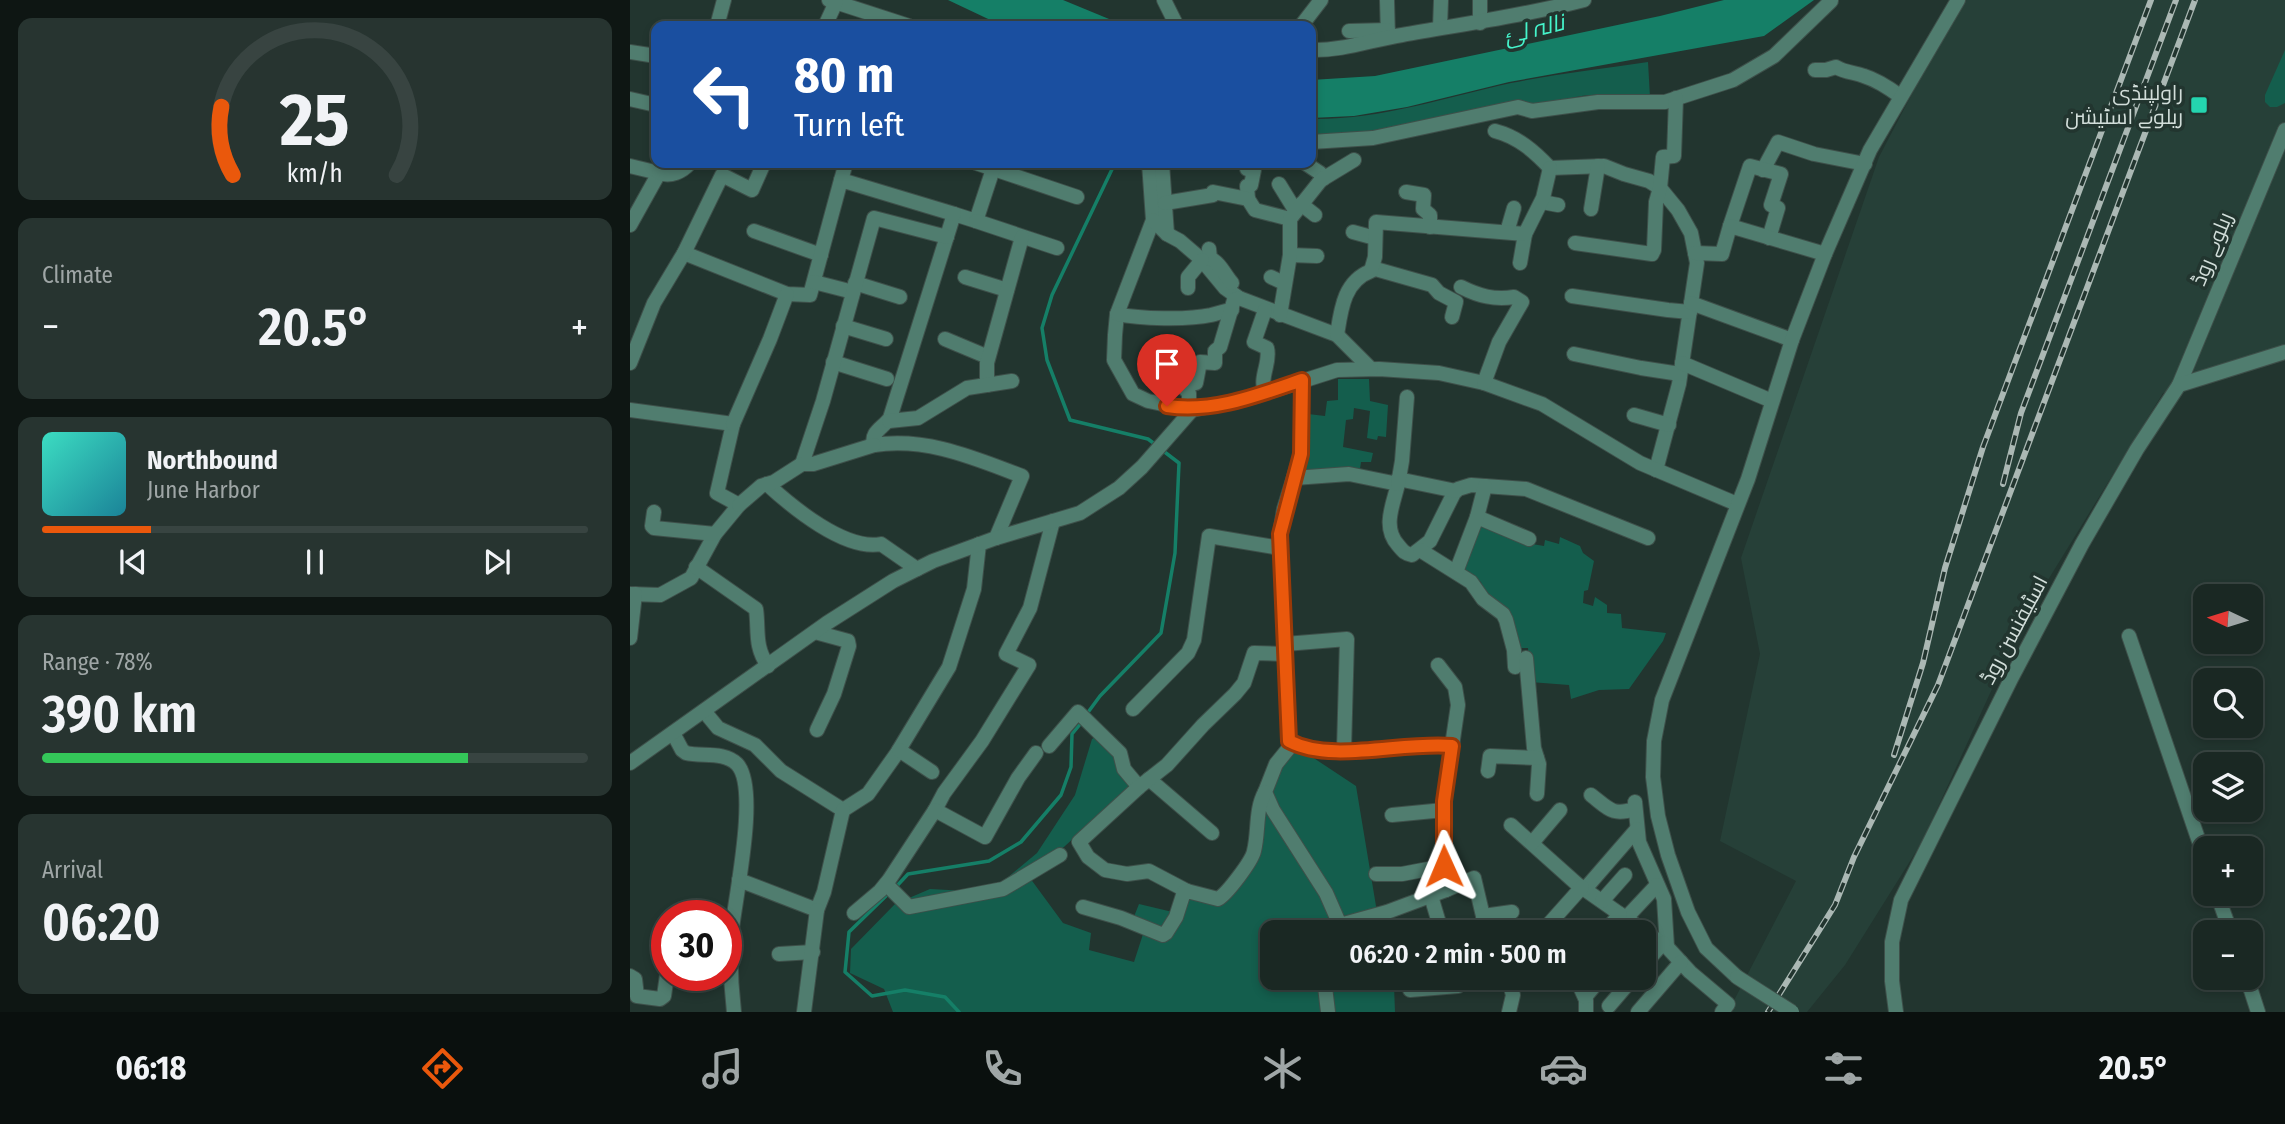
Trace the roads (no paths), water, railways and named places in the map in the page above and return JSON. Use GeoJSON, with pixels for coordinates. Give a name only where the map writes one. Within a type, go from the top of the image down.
{"type":"FeatureCollection","features":[{"type":"Feature","properties":{"kind":"street"},"geometry":{"type":"LineString","coordinates":[[718,21],[724,0]]}},
{"type":"Feature","properties":{"kind":"street"},"geometry":{"type":"LineString","coordinates":[[1164,0],[1174,21]]}},
{"type":"Feature","properties":{"kind":"street"},"geometry":{"type":"LineString","coordinates":[[1305,21],[1321,0]]}},
{"type":"Feature","properties":{"kind":"street"},"geometry":{"type":"LineString","coordinates":[[1387,0],[1388,33]]}},
{"type":"Feature","properties":{"kind":"street"},"geometry":{"type":"LineString","coordinates":[[1440,28],[1441,0]]}},
{"type":"Feature","properties":{"kind":"street"},"geometry":{"type":"LineString","coordinates":[[1480,0],[1480,23]]}},
{"type":"Feature","properties":{"kind":"street"},"geometry":{"type":"LineString","coordinates":[[1349,31],[1388,33],[1480,23],[1538,6],[1584,0]]}},
{"type":"Feature","properties":{"kind":"street"},"geometry":{"type":"LineString","coordinates":[[1792,1012],[1737,977],[1706,948],[1688,912],[1658,816],[1653,778],[1654,741],[1662,700],[1748,479],[1792,340],[1825,254],[1870,150],[1958,0]]}},
{"type":"Feature","properties":{"kind":"street"},"geometry":{"type":"LineString","coordinates":[[826,21],[832,1],[872,21]]}},
{"type":"Feature","properties":{"kind":"street"},"geometry":{"type":"LineString","coordinates":[[1316,142],[1373,138],[1518,107],[1532,111],[1603,101],[1665,102],[1733,80],[1774,56],[1831,1]]}},
{"type":"Feature","properties":{"kind":"street"},"geometry":{"type":"LineString","coordinates":[[1316,50],[1327,50],[1388,33]]}},
{"type":"Feature","properties":{"kind":"street"},"geometry":{"type":"LineString","coordinates":[[630,52],[651,54]]}},
{"type":"Feature","properties":{"kind":"street"},"geometry":{"type":"LineString","coordinates":[[1815,70],[1826,71],[1836,67],[1848,74],[1861,75],[1883,84],[1900,96]]}},
{"type":"Feature","properties":{"kind":"street"},"geometry":{"type":"LineString","coordinates":[[1575,243],[1652,254],[1663,157],[1674,156],[1676,98]]}},
{"type":"Feature","properties":{"kind":"street"},"geometry":{"type":"LineString","coordinates":[[630,99],[651,104]]}},
{"type":"Feature","properties":{"kind":"street","name":"ریلوے روڈ"},"geometry":{"type":"LineString","coordinates":[[2179,385],[2285,130]]}},
{"type":"Feature","properties":{"kind":"street"},"geometry":{"type":"LineString","coordinates":[[1495,131],[1515,137],[1550,168],[1598,166],[1649,181],[1660,188],[1678,210],[1691,233],[1697,263],[1681,369],[1656,470]]}},
{"type":"Feature","properties":{"kind":"street"},"geometry":{"type":"LineString","coordinates":[[1763,170],[1778,142],[1814,154],[1865,164]]}},
{"type":"Feature","properties":{"kind":"street"},"geometry":{"type":"LineString","coordinates":[[1295,211],[1329,178],[1354,160]]}},
{"type":"Feature","properties":{"kind":"street"},"geometry":{"type":"LineString","coordinates":[[630,166],[668,176],[686,168]]}},
{"type":"Feature","properties":{"kind":"street"},"geometry":{"type":"LineString","coordinates":[[1591,209],[1598,166]]}},
{"type":"Feature","properties":{"kind":"street"},"geometry":{"type":"LineString","coordinates":[[1695,253],[1722,254],[1750,166],[1781,174],[1771,205],[1779,208],[1769,238]]}},
{"type":"Feature","properties":{"kind":"street"},"geometry":{"type":"LineString","coordinates":[[630,363],[653,303],[684,253],[722,175],[752,190],[762,168]]}},
{"type":"Feature","properties":{"kind":"street"},"geometry":{"type":"LineString","coordinates":[[684,253],[787,294],[810,295],[845,168]]}},
{"type":"Feature","properties":{"kind":"street"},"geometry":{"type":"LineString","coordinates":[[976,221],[993,168]]}},
{"type":"Feature","properties":{"kind":"street"},"geometry":{"type":"LineString","coordinates":[[1002,168],[1077,197]]}},
{"type":"Feature","properties":{"kind":"street"},"geometry":{"type":"LineString","coordinates":[[1149,168],[1153,220],[1118,314],[1114,360],[1133,394],[1148,401],[1191,410],[1249,398],[1337,370],[1439,373],[1484,383],[1542,404],[1656,470],[1737,504]]}},
{"type":"Feature","properties":{"kind":"street"},"geometry":{"type":"LineString","coordinates":[[1162,168],[1167,234]]}},
{"type":"Feature","properties":{"kind":"street"},"geometry":{"type":"LineString","coordinates":[[1246,204],[1247,186],[1251,185],[1254,170],[1247,168]]}},
{"type":"Feature","properties":{"kind":"street"},"geometry":{"type":"LineString","coordinates":[[1312,168],[1329,178]]}},
{"type":"Feature","properties":{"kind":"street"},"geometry":{"type":"LineString","coordinates":[[1520,263],[1525,234],[1542,202],[1550,168]]}},
{"type":"Feature","properties":{"kind":"street"},"geometry":{"type":"LineString","coordinates":[[630,225],[659,173]]}},
{"type":"Feature","properties":{"kind":"street"},"geometry":{"type":"LineString","coordinates":[[841,180],[1057,248]]}},
{"type":"Feature","properties":{"kind":"street"},"geometry":{"type":"LineString","coordinates":[[1279,184],[1295,211],[1290,255],[1278,280],[1280,315]]}},
{"type":"Feature","properties":{"kind":"street"},"geometry":{"type":"LineString","coordinates":[[1165,203],[1213,195],[1213,192],[1246,204],[1255,211],[1295,211],[1315,215]]}},
{"type":"Feature","properties":{"kind":"street"},"geometry":{"type":"LineString","coordinates":[[1406,192],[1424,195],[1423,209],[1430,215],[1430,227]]}},
{"type":"Feature","properties":{"kind":"street"},"geometry":{"type":"LineString","coordinates":[[1542,202],[1559,205]]}},
{"type":"Feature","properties":{"kind":"street"},"geometry":{"type":"LineString","coordinates":[[1507,232],[1514,208]]}},
{"type":"Feature","properties":{"kind":"street"},"geometry":{"type":"LineString","coordinates":[[874,445],[875,433],[888,421],[954,214]]}},
{"type":"Feature","properties":{"kind":"street"},"geometry":{"type":"LineString","coordinates":[[802,464],[874,218],[947,237]]}},
{"type":"Feature","properties":{"kind":"street"},"geometry":{"type":"LineString","coordinates":[[1153,220],[1167,234],[1206,255],[1224,288],[1236,302]]}},
{"type":"Feature","properties":{"kind":"street"},"geometry":{"type":"LineString","coordinates":[[1337,335],[1346,294],[1357,278],[1372,268],[1376,222],[1525,234]]}},
{"type":"Feature","properties":{"kind":"street"},"geometry":{"type":"LineString","coordinates":[[1730,226],[1825,254]]}},
{"type":"Feature","properties":{"kind":"street"},"geometry":{"type":"LineString","coordinates":[[754,231],[821,256]]}},
{"type":"Feature","properties":{"kind":"street"},"geometry":{"type":"LineString","coordinates":[[1353,232],[1374,238]]}},
{"type":"Feature","properties":{"kind":"street"},"geometry":{"type":"LineString","coordinates":[[987,385],[988,357],[1022,237]]}},
{"type":"Feature","properties":{"kind":"street"},"geometry":{"type":"LineString","coordinates":[[1188,288],[1188,277],[1206,255]]}},
{"type":"Feature","properties":{"kind":"street"},"geometry":{"type":"LineString","coordinates":[[1290,255],[1317,256]]}},
{"type":"Feature","properties":{"kind":"street"},"geometry":{"type":"LineString","coordinates":[[1372,268],[1432,285],[1439,293],[1456,302],[1452,317]]}},
{"type":"Feature","properties":{"kind":"street"},"geometry":{"type":"LineString","coordinates":[[965,277],[1007,290]]}},
{"type":"Feature","properties":{"kind":"street"},"geometry":{"type":"LineString","coordinates":[[814,282],[900,298]]}},
{"type":"Feature","properties":{"kind":"street"},"geometry":{"type":"LineString","coordinates":[[1461,287],[1479,296],[1502,299],[1514,297],[1522,302],[1499,342],[1484,383]]}},
{"type":"Feature","properties":{"kind":"street"},"geometry":{"type":"LineString","coordinates":[[739,505],[717,492],[733,424],[787,294]]}},
{"type":"Feature","properties":{"kind":"street"},"geometry":{"type":"LineString","coordinates":[[1572,296],[1668,310],[1690,307],[1792,340]]}},
{"type":"Feature","properties":{"kind":"street"},"geometry":{"type":"LineString","coordinates":[[1118,314],[1141,318],[1187,317],[1236,302],[1337,335],[1371,369]]}},
{"type":"Feature","properties":{"kind":"street"},"geometry":{"type":"LineString","coordinates":[[630,763],[815,632],[893,581],[979,544],[1080,513],[1119,488],[1142,467],[1191,410],[1189,393],[1185,389],[1186,382],[1196,383],[1200,362],[1215,363],[1215,351],[1220,347],[1236,302]]}},
{"type":"Feature","properties":{"kind":"street"},"geometry":{"type":"LineString","coordinates":[[1265,310],[1254,342],[1266,348],[1269,354],[1261,384],[1265,393]]}},
{"type":"Feature","properties":{"kind":"street"},"geometry":{"type":"LineString","coordinates":[[843,326],[886,339]]}},
{"type":"Feature","properties":{"kind":"street"},"geometry":{"type":"LineString","coordinates":[[945,339],[988,357]]}},
{"type":"Feature","properties":{"kind":"street"},"geometry":{"type":"LineString","coordinates":[[2179,385],[2285,352]]}},
{"type":"Feature","properties":{"kind":"street"},"geometry":{"type":"LineString","coordinates":[[1574,354],[1601,361],[1681,369],[1772,401]]}},
{"type":"Feature","properties":{"kind":"street"},"geometry":{"type":"LineString","coordinates":[[833,362],[887,379]]}},
{"type":"Feature","properties":{"kind":"street"},"geometry":{"type":"LineString","coordinates":[[1302,380],[1301,454],[1282,522],[1280,548],[1289,741],[1306,750],[1452,746]]}},
{"type":"Feature","properties":{"kind":"street"},"geometry":{"type":"LineString","coordinates":[[888,421],[918,418],[967,388],[1012,381]]}},
{"type":"Feature","properties":{"kind":"street","name":"اسٹیفنسن روڈ"},"geometry":{"type":"LineString","coordinates":[[1896,1012],[1892,981],[1892,942],[1901,900],[2011,677],[2082,544],[2137,449],[2179,385]]}},
{"type":"Feature","properties":{"kind":"street"},"geometry":{"type":"LineString","coordinates":[[1407,397],[1402,461],[1388,525],[1391,537],[1405,554],[1412,555],[1430,541],[1457,491]]}},
{"type":"Feature","properties":{"kind":"street"},"geometry":{"type":"LineString","coordinates":[[630,410],[733,424]]}},
{"type":"Feature","properties":{"kind":"street"},"geometry":{"type":"LineString","coordinates":[[1634,415],[1669,425]]}},
{"type":"Feature","properties":{"kind":"street"},"geometry":{"type":"LineString","coordinates":[[630,638],[632,594],[660,595],[691,578],[715,534],[739,505],[752,493],[802,464],[813,464],[874,445],[894,442],[920,443],[984,461],[1023,476],[996,538]]}},
{"type":"Feature","properties":{"kind":"street"},"geometry":{"type":"LineString","coordinates":[[1294,478],[1349,474],[1457,491],[1471,485],[1526,489],[1648,538]]}},
{"type":"Feature","properties":{"kind":"street"},"geometry":{"type":"LineString","coordinates":[[767,484],[791,506],[841,537],[871,546],[881,544],[918,569]]}},
{"type":"Feature","properties":{"kind":"street"},"geometry":{"type":"LineString","coordinates":[[1457,572],[1485,486]]}},
{"type":"Feature","properties":{"kind":"street"},"geometry":{"type":"LineString","coordinates":[[654,512],[654,528],[715,534]]}},
{"type":"Feature","properties":{"kind":"street"},"geometry":{"type":"LineString","coordinates":[[1477,517],[1528,539]]}},
{"type":"Feature","properties":{"kind":"street"},"geometry":{"type":"LineString","coordinates":[[854,913],[886,884],[944,793],[982,741],[1029,665],[1006,654],[1030,608],[1053,521]]}},
{"type":"Feature","properties":{"kind":"street"},"geometry":{"type":"LineString","coordinates":[[1133,709],[1188,653],[1194,639],[1209,536],[1280,548]]}},
{"type":"Feature","properties":{"kind":"street"},"geometry":{"type":"LineString","coordinates":[[804,1012],[817,910],[824,892],[843,810],[867,794],[898,750],[949,667],[974,589],[979,544]]}},
{"type":"Feature","properties":{"kind":"street"},"geometry":{"type":"LineString","coordinates":[[1420,550],[1471,582],[1483,599],[1506,620],[1520,662],[1539,764],[1537,794]]}},
{"type":"Feature","properties":{"kind":"street"},"geometry":{"type":"LineString","coordinates":[[696,567],[756,609],[757,646],[768,666]]}},
{"type":"Feature","properties":{"kind":"street"},"geometry":{"type":"LineString","coordinates":[[815,632],[848,641],[849,646],[834,694],[817,730]]}},
{"type":"Feature","properties":{"kind":"street"},"geometry":{"type":"LineString","coordinates":[[2129,636],[2197,836]]}},
{"type":"Feature","properties":{"kind":"street"},"geometry":{"type":"LineString","coordinates":[[1293,743],[1276,764],[1265,792],[1255,828],[1252,856],[1230,889],[1218,899],[1187,891],[1149,871],[1127,874],[1105,870],[1095,864],[1079,845],[1079,842],[1167,765],[1244,683],[1254,653],[1347,639],[1344,750]]}},
{"type":"Feature","properties":{"kind":"street"},"geometry":{"type":"LineString","coordinates":[[1438,665],[1455,687],[1458,705],[1444,810],[1446,890]]}},
{"type":"Feature","properties":{"kind":"street"},"geometry":{"type":"LineString","coordinates":[[704,711],[718,728],[755,745],[781,771],[843,810]]}},
{"type":"Feature","properties":{"kind":"street"},"geometry":{"type":"LineString","coordinates":[[935,810],[985,837],[1018,778],[1076,713],[1082,714],[1119,753],[1124,769],[1212,833]]}},
{"type":"Feature","properties":{"kind":"street"},"geometry":{"type":"LineString","coordinates":[[673,733],[686,753],[728,758],[744,773],[746,810],[730,975],[734,1012]]}},
{"type":"Feature","properties":{"kind":"street"},"geometry":{"type":"LineString","coordinates":[[898,750],[932,772]]}},
{"type":"Feature","properties":{"kind":"street"},"geometry":{"type":"LineString","coordinates":[[1488,771],[1490,756],[1537,758]]}},
{"type":"Feature","properties":{"kind":"street"},"geometry":{"type":"LineString","coordinates":[[1265,792],[1273,810],[1326,893],[1334,920]]}},
{"type":"Feature","properties":{"kind":"street"},"geometry":{"type":"LineString","coordinates":[[1591,795],[1620,814],[1635,805],[1639,842],[1664,899],[1665,945],[1656,954]]}},
{"type":"Feature","properties":{"kind":"street"},"geometry":{"type":"LineString","coordinates":[[1392,815],[1444,810]]}},
{"type":"Feature","properties":{"kind":"street"},"geometry":{"type":"LineString","coordinates":[[1532,843],[1560,810]]}},
{"type":"Feature","properties":{"kind":"street"},"geometry":{"type":"LineString","coordinates":[[1511,825],[1583,888],[1628,920]]}},
{"type":"Feature","properties":{"kind":"street"},"geometry":{"type":"LineString","coordinates":[[1551,920],[1637,829]]}},
{"type":"Feature","properties":{"kind":"street"},"geometry":{"type":"LineString","coordinates":[[886,884],[909,908],[1003,888],[1060,855]]}},
{"type":"Feature","properties":{"kind":"street"},"geometry":{"type":"LineString","coordinates":[[1376,874],[1402,874],[1444,866]]}},
{"type":"Feature","properties":{"kind":"street"},"geometry":{"type":"LineString","coordinates":[[1602,901],[1625,875]]}},
{"type":"Feature","properties":{"kind":"street"},"geometry":{"type":"LineString","coordinates":[[1363,920],[1474,878],[1484,920]]}},
{"type":"Feature","properties":{"kind":"street"},"geometry":{"type":"LineString","coordinates":[[739,880],[817,910]]}},
{"type":"Feature","properties":{"kind":"street"},"geometry":{"type":"LineString","coordinates":[[1619,920],[1657,885]]}},
{"type":"Feature","properties":{"kind":"street"},"geometry":{"type":"LineString","coordinates":[[1083,907],[1163,934],[1169,930],[1187,891]]}},
{"type":"Feature","properties":{"kind":"street"},"geometry":{"type":"LineString","coordinates":[[1431,896],[1438,920]]}},
{"type":"Feature","properties":{"kind":"street"},"geometry":{"type":"LineString","coordinates":[[1483,916],[1512,912]]}},
{"type":"Feature","properties":{"kind":"street"},"geometry":{"type":"LineString","coordinates":[[1656,940],[1728,1004],[1722,1012]]}},
{"type":"Feature","properties":{"kind":"street"},"geometry":{"type":"LineString","coordinates":[[779,954],[813,952]]}},
{"type":"Feature","properties":{"kind":"street"},"geometry":{"type":"LineString","coordinates":[[1638,1012],[1681,962]]}},
{"type":"Feature","properties":{"kind":"street"},"geometry":{"type":"LineString","coordinates":[[630,976],[635,979],[637,996],[647,1005],[664,996],[665,991]]}},
{"type":"Feature","properties":{"kind":"street"},"geometry":{"type":"LineString","coordinates":[[1325,990],[1328,1012]]}},
{"type":"Feature","properties":{"kind":"street"},"geometry":{"type":"LineString","coordinates":[[1509,1012],[1512,990]]}},
{"type":"Feature","properties":{"kind":"street"},"geometry":{"type":"LineString","coordinates":[[1609,1006],[1623,990]]}},
{"type":"Feature","properties":{"kind":"street"},"geometry":{"type":"LineString","coordinates":[[2251,990],[2259,1012]]}},
{"type":"Feature","properties":{"kind":"waterway"},"geometry":{"type":"LineString","coordinates":[[1113,168],[1052,295],[1042,328],[1047,360],[1070,420],[1148,439],[1156,445]]}},
{"type":"Feature","properties":{"kind":"waterway"},"geometry":{"type":"LineString","coordinates":[[1086,715],[1100,696],[1161,633],[1175,553],[1179,463],[1162,450]]}},
{"type":"Feature","properties":{"kind":"waterway"},"geometry":{"type":"LineString","coordinates":[[894,889],[908,874],[989,861],[1021,842],[1061,795],[1071,767],[1072,734],[1082,722]]}},
{"type":"Feature","properties":{"kind":"waterway"},"geometry":{"type":"LineString","coordinates":[[888,894],[849,932],[845,972],[872,996],[905,990],[945,997],[959,1012]]}},
{"type":"Feature","properties":{"kind":"railway"},"geometry":{"type":"LineString","coordinates":[[1894,755],[1923,663],[1945,568],[1983,447],[2151,0]]}},
{"type":"Feature","properties":{"kind":"railway"},"geometry":{"type":"LineString","coordinates":[[2003,484],[2021,413],[2176,0]]}},
{"type":"Feature","properties":{"kind":"railway"},"geometry":{"type":"LineString","coordinates":[[1768,1012],[1835,905],[1854,857],[1938,685],[2195,0]]}},
{"type":"Feature","properties":{"kind":"place","name":"راولپنڈی ریلوے اسٹیشن"},"geometry":{"type":"Point","coordinates":[2199,105]}},
{"type":"Feature","properties":{"kind":"water label","name":"نالہ لئ"},"geometry":{"type":"Point","coordinates":[1534,29]}}]}
